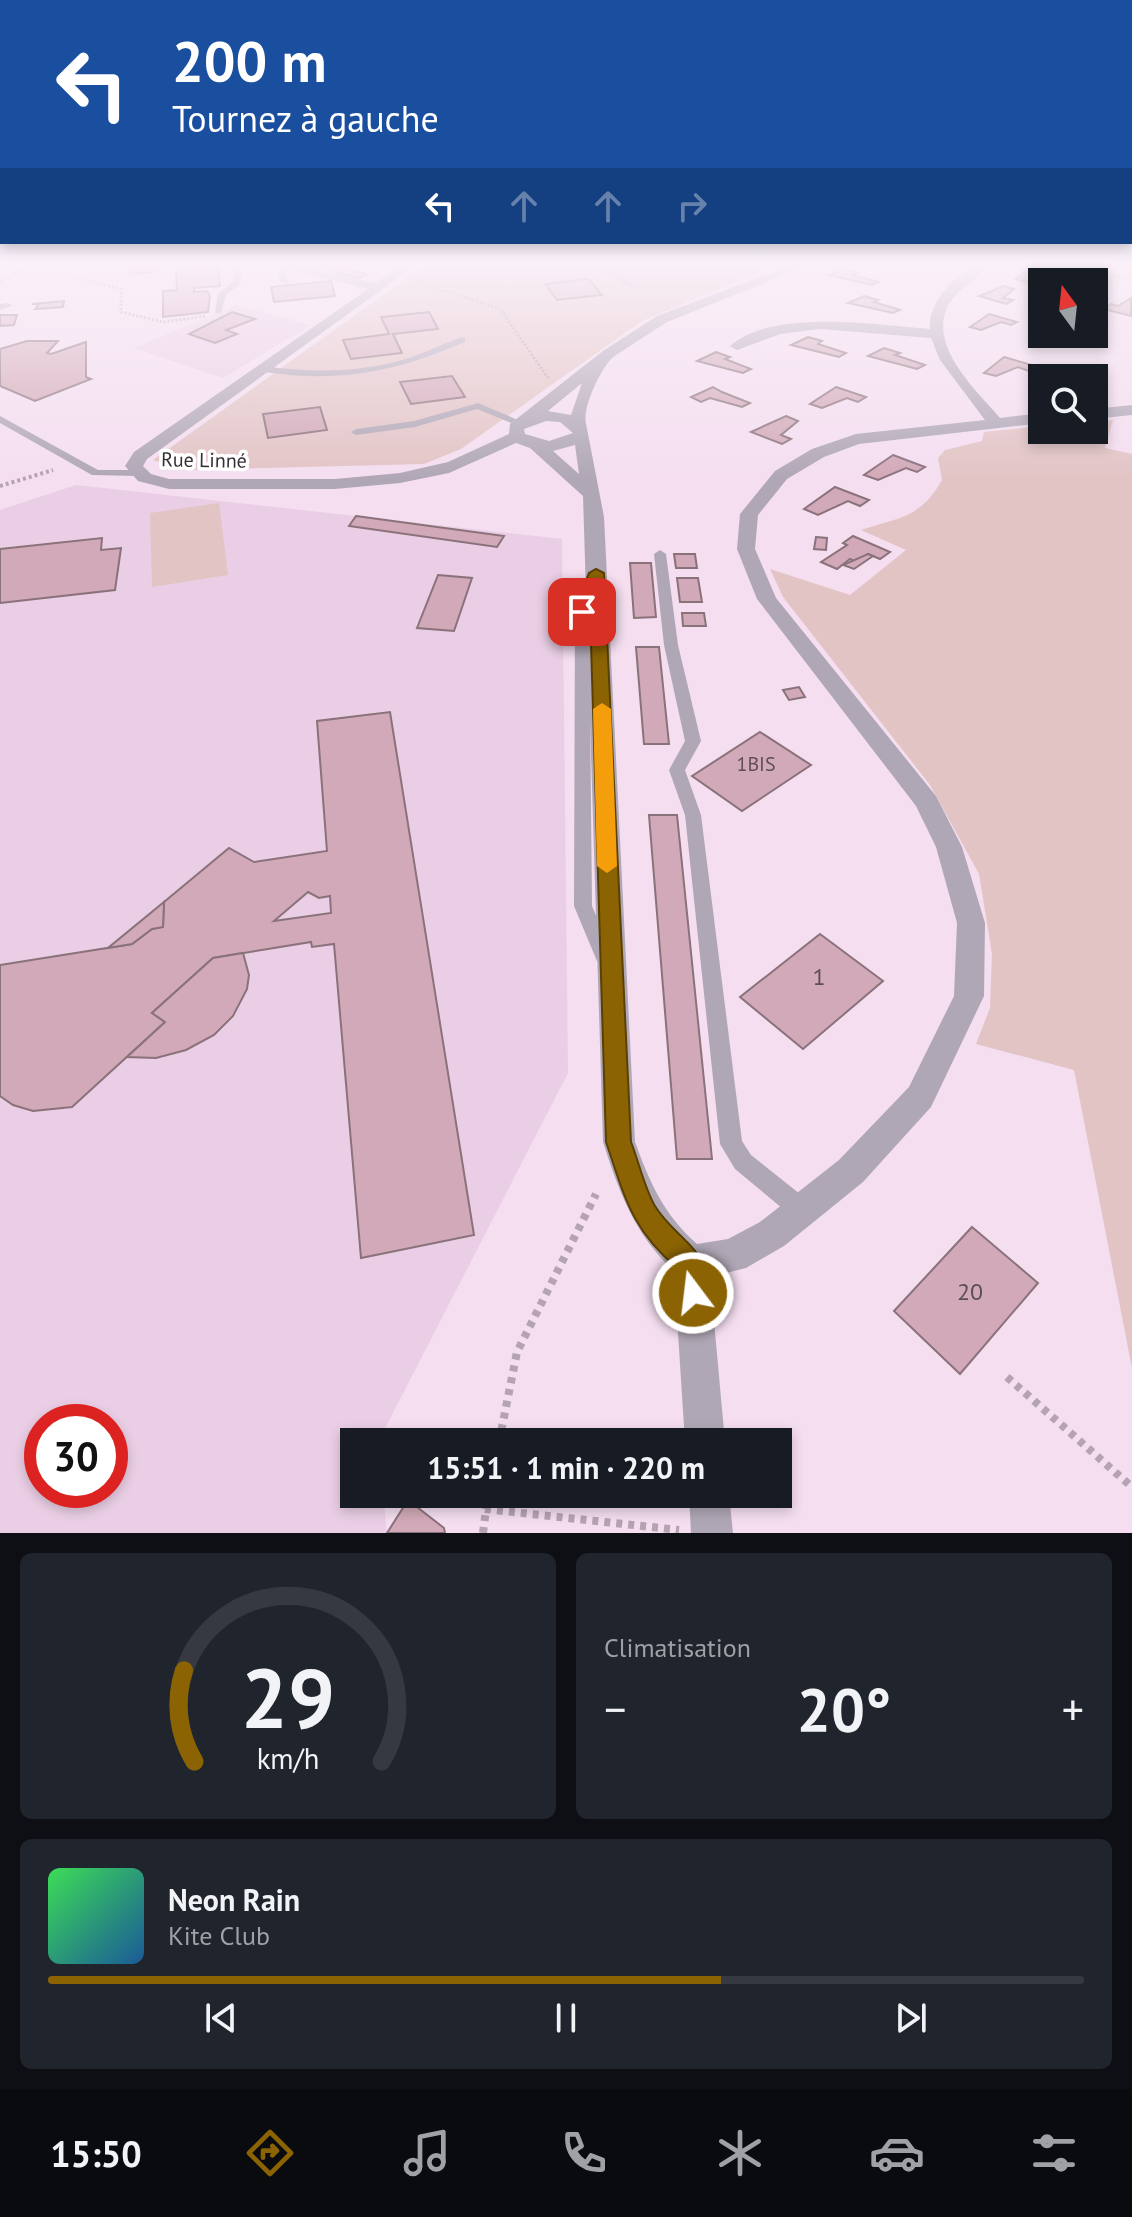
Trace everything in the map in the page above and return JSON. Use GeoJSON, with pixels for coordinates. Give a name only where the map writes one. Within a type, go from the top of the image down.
{"type":"FeatureCollection","features":[{"type":"Feature","properties":{"kind":"street","name":"Rue Linné"},"geometry":{"type":"LineString","coordinates":[[309,337],[140,456],[134,466],[137,473],[149,480],[169,484],[391,479],[436,472],[522,426]]}},
{"type":"Feature","properties":{"kind":"street"},"geometry":{"type":"LineString","coordinates":[[522,426],[564,387],[635,337]]}},
{"type":"Feature","properties":{"kind":"street"},"geometry":{"type":"LineString","coordinates":[[737,346],[761,337]]}},
{"type":"Feature","properties":{"kind":"street"},"geometry":{"type":"LineString","coordinates":[[936,337],[950,367],[995,422]]}},
{"type":"Feature","properties":{"kind":"street"},"geometry":{"type":"LineString","coordinates":[[608,354],[585,390],[579,429],[592,494],[619,1142],[642,1209],[659,1236],[691,1263],[704,1428]]}},
{"type":"Feature","properties":{"kind":"street"},"geometry":{"type":"LineString","coordinates":[[1108,413],[1132,410]]}},
{"type":"Feature","properties":{"kind":"street"},"geometry":{"type":"LineString","coordinates":[[522,426],[555,416],[579,429]]}},
{"type":"Feature","properties":{"kind":"street"},"geometry":{"type":"LineString","coordinates":[[691,1263],[733,1256],[772,1234],[851,1171],[920,1097],[969,996],[971,923],[949,847],[927,802],[767,599],[746,549],[749,514],[781,475],[818,453],[869,437],[1028,419]]}},
{"type":"Feature","properties":{"kind":"street"},"geometry":{"type":"LineString","coordinates":[[522,426],[536,445],[592,494]]}},
{"type":"Feature","properties":{"kind":"street"},"geometry":{"type":"LineString","coordinates":[[536,445],[569,443],[579,429]]}},
{"type":"Feature","properties":{"kind":"street"},"geometry":{"type":"LineString","coordinates":[[703,1532],[707,1508]]}},
{"type":"Feature","properties":{"kind":"lane"},"geometry":{"type":"LineString","coordinates":[[264,369],[331,377],[386,370],[462,340]]}},
{"type":"Feature","properties":{"kind":"lane"},"geometry":{"type":"LineString","coordinates":[[356,432],[415,424],[478,406],[522,426]]}},
{"type":"Feature","properties":{"kind":"lane"},"geometry":{"type":"LineString","coordinates":[[1,420],[74,464],[96,473],[137,473]]}},
{"type":"Feature","properties":{"kind":"lane"},"geometry":{"type":"LineString","coordinates":[[660,554],[671,645],[693,741],[677,770],[693,815],[731,1144],[743,1162],[802,1210]]}},
{"type":"Feature","properties":{"kind":"path"},"geometry":{"type":"LineString","coordinates":[[520,337],[549,378],[564,387]]}},
{"type":"Feature","properties":{"kind":"path"},"geometry":{"type":"LineString","coordinates":[[0,486],[74,464]]}},
{"type":"Feature","properties":{"kind":"path"},"geometry":{"type":"LineString","coordinates":[[502,1428],[517,1352],[596,1194]]}},
{"type":"Feature","properties":{"kind":"path"},"geometry":{"type":"LineString","coordinates":[[1007,1377],[1132,1487]]}},
{"type":"Feature","properties":{"kind":"path"},"geometry":{"type":"LineString","coordinates":[[483,1533],[485,1509],[703,1532]]}},
{"type":"Feature","properties":{"kind":"shaded area"},"geometry":{"type":"Polygon","coordinates":[[[161,337],[292,337],[223,378],[134,348],[161,337]]]}},
{"type":"Feature","properties":{"kind":"shaded area"},"geometry":{"type":"Polygon","coordinates":[[[325,337],[620,337],[461,449],[424,464],[184,470],[153,460],[325,337]]]}},
{"type":"Feature","properties":{"kind":"shaded area"},"geometry":{"type":"Polygon","coordinates":[[[1113,420],[1108,438],[1108,421],[1113,420]]]}},
{"type":"Feature","properties":{"kind":"shaded area"},"geometry":{"type":"Polygon","coordinates":[[[1028,427],[1028,444],[1106,444],[1105,448],[1132,454],[1132,1368],[1074,1070],[976,1044],[990,1008],[992,954],[979,874],[930,785],[783,597],[770,569],[850,595],[906,550],[861,530],[908,515],[926,502],[942,480],[938,458],[945,450],[982,441],[984,432],[1028,427]]]}},
{"type":"Feature","properties":{"kind":"shaded area"},"geometry":{"type":"Polygon","coordinates":[[[76,485],[562,539],[568,1073],[385,1428],[340,1428],[340,1508],[384,1508],[387,1533],[0,1533],[0,510],[76,485]]]}},
{"type":"Feature","properties":{"kind":"shaded area"},"geometry":{"type":"Polygon","coordinates":[[[219,503],[228,575],[152,587],[150,513],[219,503]]]}},
{"type":"Feature","properties":{"kind":"building"},"geometry":{"type":"Polygon","coordinates":[[[196,337],[231,337],[215,343],[196,337]]]}},
{"type":"Feature","properties":{"kind":"building"},"geometry":{"type":"Polygon","coordinates":[[[394,337],[402,353],[351,359],[343,340],[394,337]]]}},
{"type":"Feature","properties":{"kind":"building"},"geometry":{"type":"Polygon","coordinates":[[[808,337],[822,341],[818,344],[846,353],[839,357],[791,345],[808,337]]]}},
{"type":"Feature","properties":{"kind":"building"},"geometry":{"type":"Polygon","coordinates":[[[27,341],[58,341],[47,353],[51,354],[86,342],[86,377],[91,379],[35,401],[0,386],[0,349],[27,341]]]}},
{"type":"Feature","properties":{"kind":"building"},"geometry":{"type":"Polygon","coordinates":[[[884,348],[925,365],[917,369],[868,356],[884,348]]]}},
{"type":"Feature","properties":{"kind":"building"},"geometry":{"type":"Polygon","coordinates":[[[716,352],[751,369],[743,373],[697,361],[716,352]]]}},
{"type":"Feature","properties":{"kind":"building"},"geometry":{"type":"Polygon","coordinates":[[[1004,357],[1028,364],[1028,371],[1018,367],[996,376],[984,373],[1004,357]]]}},
{"type":"Feature","properties":{"kind":"building"},"geometry":{"type":"Polygon","coordinates":[[[452,376],[465,397],[411,404],[400,382],[452,376]]]}},
{"type":"Feature","properties":{"kind":"building"},"geometry":{"type":"Polygon","coordinates":[[[713,387],[750,403],[742,407],[710,398],[701,402],[691,397],[713,387]]]}},
{"type":"Feature","properties":{"kind":"building"},"geometry":{"type":"Polygon","coordinates":[[[836,387],[866,397],[858,402],[847,398],[822,408],[810,404],[836,387]]]}},
{"type":"Feature","properties":{"kind":"building"},"geometry":{"type":"Polygon","coordinates":[[[320,407],[327,430],[268,438],[263,414],[320,407]]]}},
{"type":"Feature","properties":{"kind":"building"},"geometry":{"type":"Polygon","coordinates":[[[786,416],[798,421],[781,435],[791,439],[782,444],[751,432],[786,416]]]}},
{"type":"Feature","properties":{"kind":"building"},"geometry":{"type":"Polygon","coordinates":[[[893,455],[925,467],[917,472],[906,468],[878,480],[864,475],[893,455]]]}},
{"type":"Feature","properties":{"kind":"building"},"geometry":{"type":"Polygon","coordinates":[[[835,487],[869,500],[860,506],[848,501],[818,515],[804,509],[835,487]]]}},
{"type":"Feature","properties":{"kind":"building"},"geometry":{"type":"Polygon","coordinates":[[[356,516],[504,536],[497,547],[349,526],[356,516]]]}},
{"type":"Feature","properties":{"kind":"building"},"geometry":{"type":"Polygon","coordinates":[[[853,536],[890,552],[880,559],[868,554],[856,562],[850,559],[837,569],[821,562],[847,545],[843,543],[853,536]]]}},
{"type":"Feature","properties":{"kind":"building"},"geometry":{"type":"Polygon","coordinates":[[[816,537],[827,538],[826,550],[814,549],[816,537]]]}},
{"type":"Feature","properties":{"kind":"building"},"geometry":{"type":"Polygon","coordinates":[[[102,538],[101,550],[121,548],[115,590],[0,603],[0,549],[102,538]]]}},
{"type":"Feature","properties":{"kind":"building"},"geometry":{"type":"Polygon","coordinates":[[[674,554],[695,554],[697,568],[676,568],[674,554]]]}},
{"type":"Feature","properties":{"kind":"building"},"geometry":{"type":"Polygon","coordinates":[[[868,554],[873,556],[854,569],[843,565],[868,554]]]}},
{"type":"Feature","properties":{"kind":"building"},"geometry":{"type":"Polygon","coordinates":[[[630,563],[651,563],[656,617],[634,618],[630,563]]]}},
{"type":"Feature","properties":{"kind":"building"},"geometry":{"type":"Polygon","coordinates":[[[438,575],[472,578],[454,631],[417,628],[438,575]]]}},
{"type":"Feature","properties":{"kind":"building"},"geometry":{"type":"Polygon","coordinates":[[[677,578],[698,578],[702,602],[680,602],[677,578]]]}},
{"type":"Feature","properties":{"kind":"building"},"geometry":{"type":"Polygon","coordinates":[[[682,613],[704,613],[706,626],[683,626],[682,613]]]}},
{"type":"Feature","properties":{"kind":"building"},"geometry":{"type":"Polygon","coordinates":[[[636,647],[659,647],[669,744],[644,744],[636,647]]]}},
{"type":"Feature","properties":{"kind":"building"},"geometry":{"type":"Polygon","coordinates":[[[799,687],[805,697],[789,700],[783,690],[799,687]]]}},
{"type":"Feature","properties":{"kind":"building"},"geometry":{"type":"Polygon","coordinates":[[[390,712],[474,1235],[361,1258],[334,944],[312,947],[311,942],[213,958],[152,1013],[165,1022],[72,1107],[33,1111],[13,1105],[0,1096],[0,965],[132,944],[152,929],[163,927],[164,902],[229,848],[254,862],[327,851],[317,721],[390,712]],[[308,892],[274,921],[331,913],[330,896],[319,898],[308,892]]]}},
{"type":"Feature","properties":{"kind":"building"},"geometry":{"type":"Polygon","coordinates":[[[760,732],[811,765],[742,811],[692,776],[760,732]]]}},
{"type":"Feature","properties":{"kind":"building"},"geometry":{"type":"Polygon","coordinates":[[[649,815],[677,815],[712,1159],[677,1159],[649,815]]]}},
{"type":"Feature","properties":{"kind":"building"},"geometry":{"type":"Polygon","coordinates":[[[164,902],[163,927],[152,929],[132,944],[108,948],[164,902]]]}},
{"type":"Feature","properties":{"kind":"building"},"geometry":{"type":"Polygon","coordinates":[[[820,934],[883,981],[803,1049],[740,997],[820,934]]]}},
{"type":"Feature","properties":{"kind":"building"},"geometry":{"type":"Polygon","coordinates":[[[243,953],[249,975],[247,989],[233,1016],[214,1035],[186,1050],[156,1058],[127,1057],[165,1022],[152,1013],[213,958],[243,953]]]}},
{"type":"Feature","properties":{"kind":"building"},"geometry":{"type":"Polygon","coordinates":[[[972,1227],[1038,1283],[960,1374],[894,1311],[972,1227]]]}},
{"type":"Feature","properties":{"kind":"building"},"geometry":{"type":"Polygon","coordinates":[[[403,1508],[418,1508],[444,1528],[445,1533],[387,1533],[403,1508]]]}},
{"type":"Feature","properties":{"kind":"slow traffic"},"geometry":{"type":"LineString","coordinates":[[602,709],[607,866]]}},
{"type":"Feature","properties":{"kind":"route"},"geometry":{"type":"LineString","coordinates":[[582,612],[596,573],[619,1142],[642,1209],[659,1236],[691,1263],[693,1293]]}}]}
